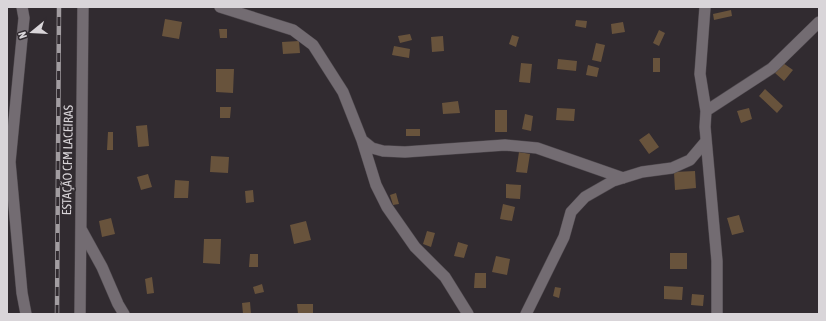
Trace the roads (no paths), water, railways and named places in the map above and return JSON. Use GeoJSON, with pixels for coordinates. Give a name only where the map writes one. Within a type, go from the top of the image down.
{"type":"FeatureCollection","features":[{"type":"Feature","properties":{"kind":"street"},"geometry":{"type":"LineString","coordinates":[[22,7],[24,18],[10,162],[22,293],[26,314]]}},
{"type":"Feature","properties":{"kind":"street","name":"ESTAÇÃO CFM LACEIRAS"},"geometry":{"type":"LineString","coordinates":[[80,314],[83,7]]}},
{"type":"Feature","properties":{"kind":"street"},"geometry":{"type":"LineString","coordinates":[[220,7],[293,30],[313,46],[343,92],[362,140],[376,185],[387,207],[416,247],[445,277],[468,314]]}},
{"type":"Feature","properties":{"kind":"street"},"geometry":{"type":"LineString","coordinates":[[704,7],[700,74],[706,111],[706,141],[717,260],[717,314]]}},
{"type":"Feature","properties":{"kind":"street"},"geometry":{"type":"LineString","coordinates":[[706,111],[772,68],[819,22]]}},
{"type":"Feature","properties":{"kind":"street"},"geometry":{"type":"LineString","coordinates":[[362,140],[372,148],[383,151],[405,152],[505,145],[537,148],[623,178]]}},
{"type":"Feature","properties":{"kind":"street"},"geometry":{"type":"LineString","coordinates":[[526,314],[564,237],[571,212],[585,196],[613,181],[642,172],[672,168],[690,160],[706,141]]}},
{"type":"Feature","properties":{"kind":"street"},"geometry":{"type":"LineString","coordinates":[[81,229],[102,267],[124,314]]}},
{"type":"Feature","properties":{"kind":"railway"},"geometry":{"type":"LineString","coordinates":[[57,314],[59,7]]}}]}
